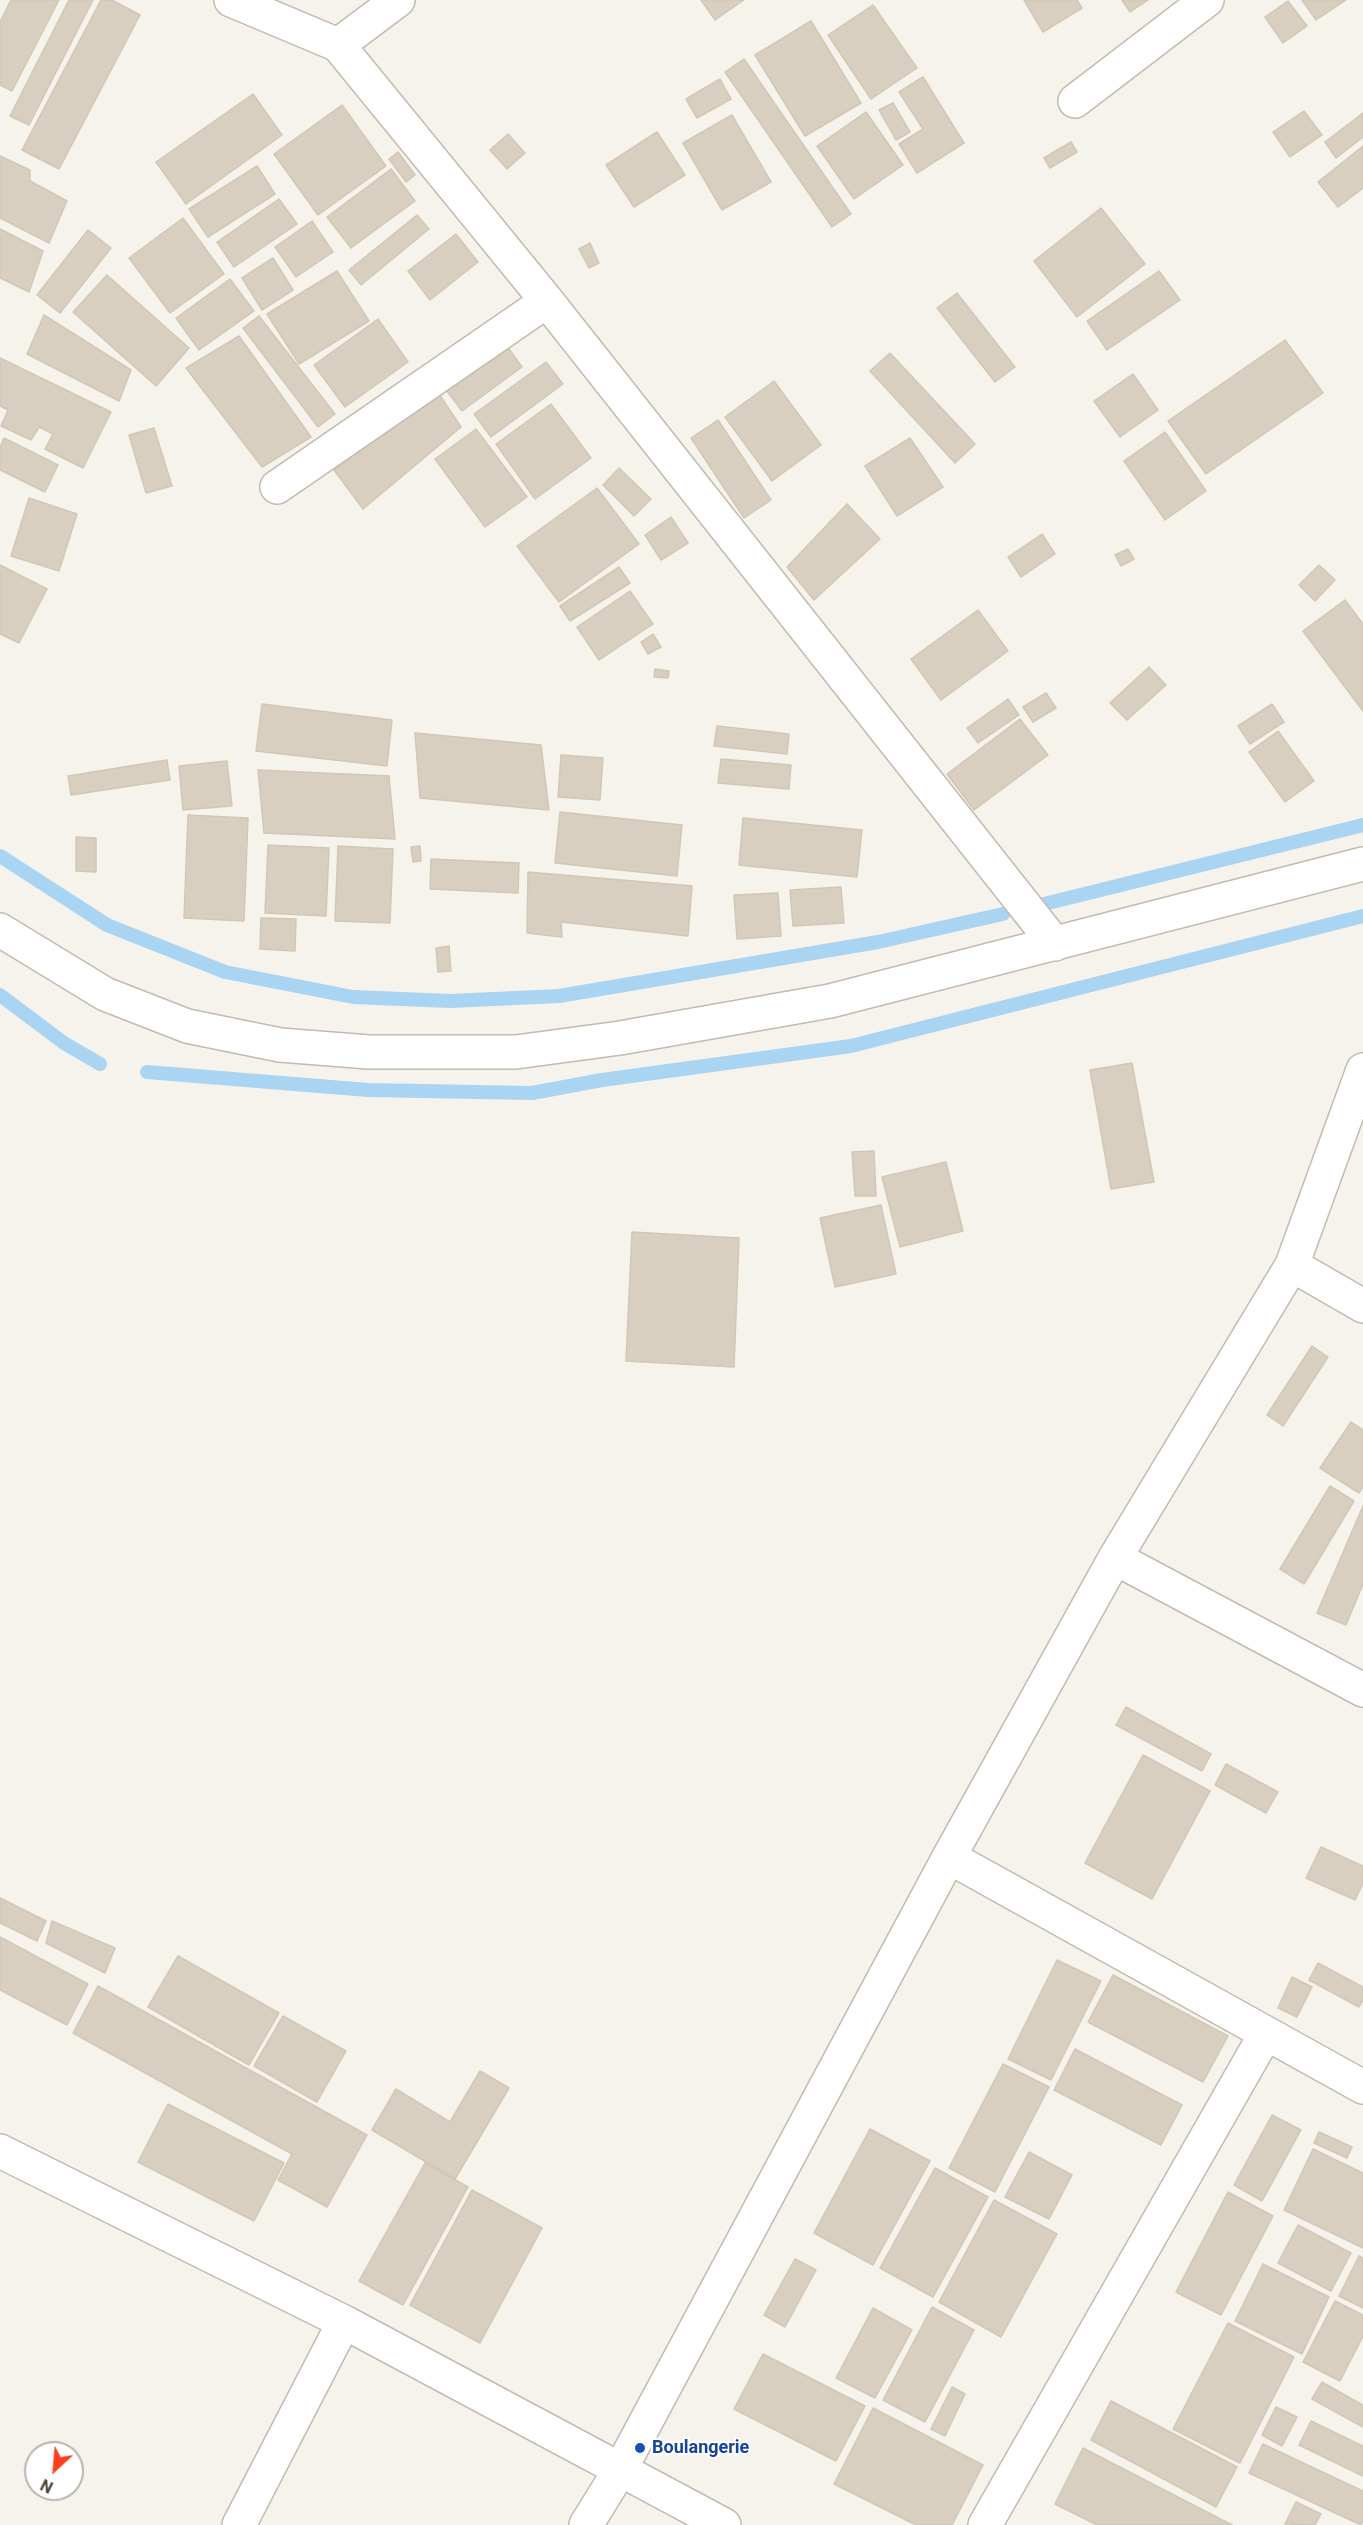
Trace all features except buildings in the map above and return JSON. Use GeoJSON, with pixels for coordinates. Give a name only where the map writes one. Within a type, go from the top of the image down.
{"type":"FeatureCollection","features":[{"type":"Feature","properties":{"kind":"street"},"geometry":{"type":"LineString","coordinates":[[231,0],[338,45],[547,301],[1055,944]]}},
{"type":"Feature","properties":{"kind":"street"},"geometry":{"type":"LineString","coordinates":[[338,45],[398,0]]}},
{"type":"Feature","properties":{"kind":"street"},"geometry":{"type":"LineString","coordinates":[[1075,101],[1207,0]]}},
{"type":"Feature","properties":{"kind":"street"},"geometry":{"type":"LineString","coordinates":[[277,487],[547,301]]}},
{"type":"Feature","properties":{"kind":"street"},"geometry":{"type":"LineString","coordinates":[[0,930],[105,994],[187,1026],[280,1045],[369,1052],[516,1052],[620,1038],[830,1001],[1363,864]]}},
{"type":"Feature","properties":{"kind":"street"},"geometry":{"type":"LineString","coordinates":[[586,2525],[620,2470],[949,1857],[1115,1558],[1292,1265],[1363,1070]]}},
{"type":"Feature","properties":{"kind":"street"},"geometry":{"type":"LineString","coordinates":[[1292,1265],[1363,1306]]}},
{"type":"Feature","properties":{"kind":"street"},"geometry":{"type":"LineString","coordinates":[[1115,1558],[1363,1690]]}},
{"type":"Feature","properties":{"kind":"street"},"geometry":{"type":"LineString","coordinates":[[949,1857],[1265,2035],[1363,2087]]}},
{"type":"Feature","properties":{"kind":"street"},"geometry":{"type":"LineString","coordinates":[[985,2525],[1265,2035]]}},
{"type":"Feature","properties":{"kind":"street"},"geometry":{"type":"LineString","coordinates":[[0,2151],[344,2322],[724,2525]]}},
{"type":"Feature","properties":{"kind":"street"},"geometry":{"type":"LineString","coordinates":[[239,2525],[344,2322]]}},
{"type":"Feature","properties":{"kind":"waterway"},"geometry":{"type":"LineString","coordinates":[[1044,904],[1363,825]]}},
{"type":"Feature","properties":{"kind":"waterway"},"geometry":{"type":"LineString","coordinates":[[0,856],[107,925],[225,972],[353,997],[450,1001],[559,996],[878,942],[1003,914]]}},
{"type":"Feature","properties":{"kind":"waterway"},"geometry":{"type":"LineString","coordinates":[[147,1072],[368,1090],[532,1093],[602,1080],[851,1046],[1363,916]]}},
{"type":"Feature","properties":{"kind":"waterway"},"geometry":{"type":"LineString","coordinates":[[0,995],[64,1043],[100,1064]]}},
{"type":"Feature","properties":{"kind":"place","name":"Boulangerie"},"geometry":{"type":"Point","coordinates":[640,2448]}}]}
